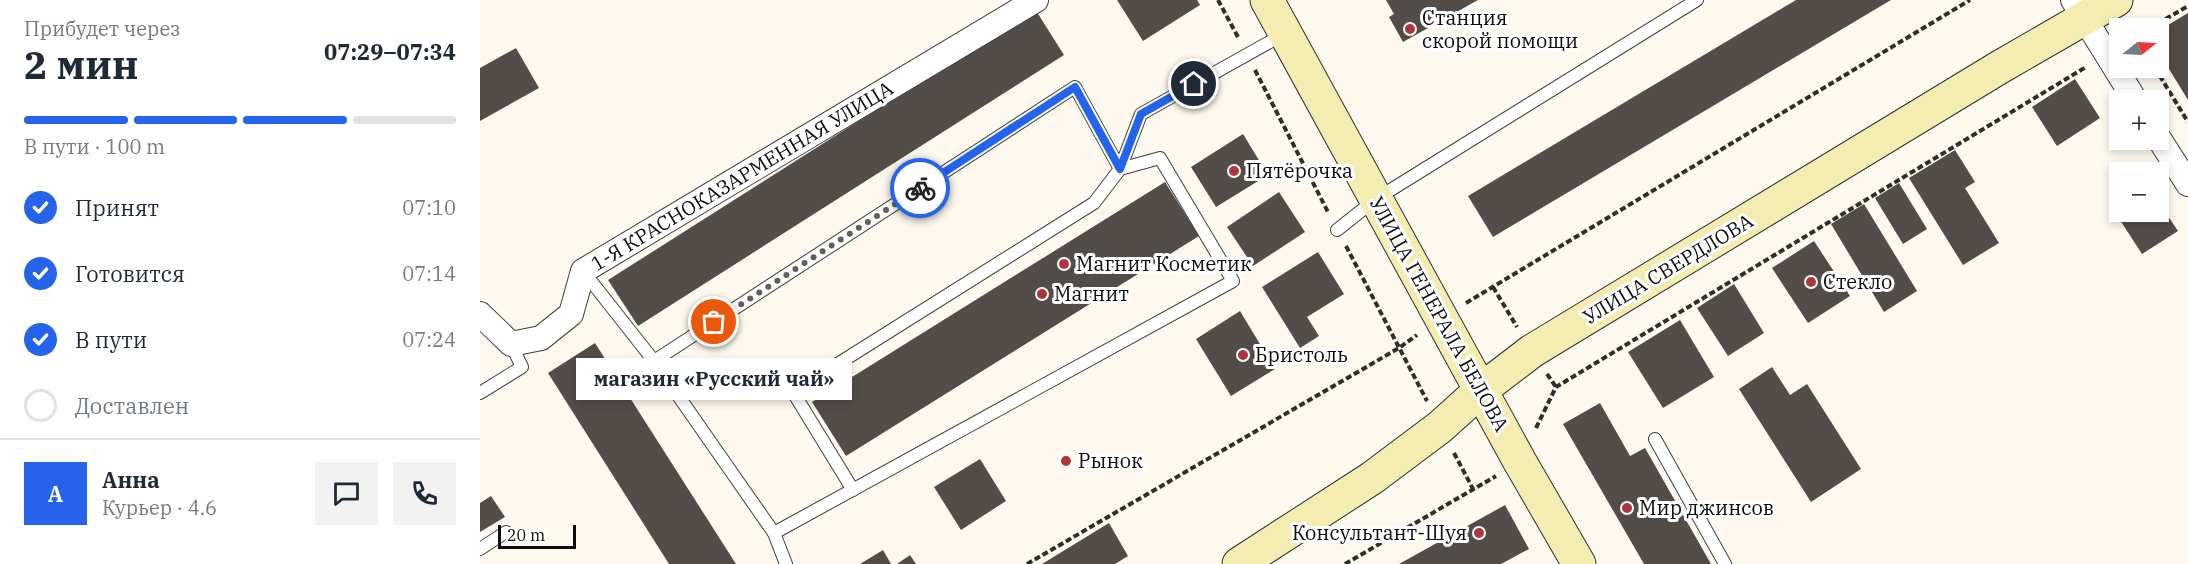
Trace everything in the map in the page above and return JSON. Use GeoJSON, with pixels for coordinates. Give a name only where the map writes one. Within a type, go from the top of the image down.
{"type":"FeatureCollection","features":[{"type":"Feature","properties":{"kind":"main road","name":"УЛИЦА ГЕНЕРАЛА БЕЛОВА"},"geometry":{"type":"LineString","coordinates":[[1267,0],[1520,462],[1579,564]]}},
{"type":"Feature","properties":{"kind":"main road","name":"УЛИЦА СВЕРДЛОВА"},"geometry":{"type":"LineString","coordinates":[[1239,564],[1372,478],[1440,427],[1481,390],[1532,351],[1990,73],[2079,9],[2116,0]]}},
{"type":"Feature","properties":{"kind":"street","name":"1-Я КРАСНОКАЗАРМЕННАЯ УЛИЦА"},"geometry":{"type":"LineString","coordinates":[[511,344],[541,338],[572,314],[583,271],[1036,0]]}},
{"type":"Feature","properties":{"kind":"street"},"geometry":{"type":"LineString","coordinates":[[2079,9],[2129,90]]}},
{"type":"Feature","properties":{"kind":"street"},"geometry":{"type":"LineString","coordinates":[[2166,150],[2188,184]]}},
{"type":"Feature","properties":{"kind":"street"},"geometry":{"type":"LineString","coordinates":[[480,314],[511,344]]}},
{"type":"Feature","properties":{"kind":"lane"},"geometry":{"type":"LineString","coordinates":[[1337,230],[1376,199],[1697,0]]}},
{"type":"Feature","properties":{"kind":"lane"},"geometry":{"type":"LineString","coordinates":[[853,490],[793,392],[1094,203],[1120,169],[1141,114],[1285,34]]}},
{"type":"Feature","properties":{"kind":"lane"},"geometry":{"type":"LineString","coordinates":[[654,361],[1075,87],[1120,169]]}},
{"type":"Feature","properties":{"kind":"lane"},"geometry":{"type":"LineString","coordinates":[[774,533],[1233,281],[1160,158],[1120,169]]}},
{"type":"Feature","properties":{"kind":"lane"},"geometry":{"type":"LineString","coordinates":[[583,271],[654,361],[774,533],[786,564]]}},
{"type":"Feature","properties":{"kind":"lane"},"geometry":{"type":"LineString","coordinates":[[480,393],[522,367],[511,344]]}},
{"type":"Feature","properties":{"kind":"lane"},"geometry":{"type":"LineString","coordinates":[[1655,439],[1725,564]]}},
{"type":"Feature","properties":{"kind":"lane"},"geometry":{"type":"LineString","coordinates":[[480,549],[506,532]]}},
{"type":"Feature","properties":{"kind":"path"},"geometry":{"type":"LineString","coordinates":[[1027,564],[1399,348],[1218,0]]}},
{"type":"Feature","properties":{"kind":"path"},"geometry":{"type":"LineString","coordinates":[[1493,286],[1970,0]]}},
{"type":"Feature","properties":{"kind":"path"},"geometry":{"type":"LineString","coordinates":[[2167,18],[2188,6]]}},
{"type":"Feature","properties":{"kind":"path"},"geometry":{"type":"LineString","coordinates":[[1345,564],[1520,462],[1556,387],[2107,55]]}},
{"type":"Feature","properties":{"kind":"path"},"geometry":{"type":"LineString","coordinates":[[2161,78],[2188,122]]}},
{"type":"Feature","properties":{"kind":"building"},"geometry":{"type":"Polygon","coordinates":[[[1117,0],[1197,0],[1200,5],[1143,41],[1117,0]]]}},
{"type":"Feature","properties":{"kind":"building","name":"Станция скорой помощи"},"geometry":{"type":"Polygon","coordinates":[[[1386,0],[1478,0],[1403,42],[1389,17],[1394,14],[1386,0]]]}},
{"type":"Feature","properties":{"kind":"building"},"geometry":{"type":"Polygon","coordinates":[[[1796,0],[1891,0],[1493,237],[1468,196],[1796,0]]]}},
{"type":"Feature","properties":{"kind":"building"},"geometry":{"type":"Polygon","coordinates":[[[1035,9],[1064,55],[638,326],[608,280],[1035,9]]]}},
{"type":"Feature","properties":{"kind":"building"},"geometry":{"type":"Polygon","coordinates":[[[2188,13],[2188,100],[2169,69],[2169,24],[2188,13]]]}},
{"type":"Feature","properties":{"kind":"building"},"geometry":{"type":"Polygon","coordinates":[[[516,48],[539,88],[480,121],[480,68],[516,48]]]}},
{"type":"Feature","properties":{"kind":"building"},"geometry":{"type":"Polygon","coordinates":[[[2075,79],[2100,118],[2057,146],[2032,107],[2075,79]]]}},
{"type":"Feature","properties":{"kind":"building"},"geometry":{"type":"Polygon","coordinates":[[[1243,134],[1268,175],[1216,207],[1191,167],[1243,134]]]}},
{"type":"Feature","properties":{"kind":"building"},"geometry":{"type":"Polygon","coordinates":[[[1955,150],[1975,182],[1965,188],[1999,243],[1963,265],[1909,178],[1955,150]]]}},
{"type":"Feature","properties":{"kind":"building"},"geometry":{"type":"Polygon","coordinates":[[[1165,182],[1199,236],[846,456],[812,402],[1165,182]]]}},
{"type":"Feature","properties":{"kind":"building"},"geometry":{"type":"Polygon","coordinates":[[[1899,183],[1927,229],[1903,244],[1875,198],[1899,183]]]}},
{"type":"Feature","properties":{"kind":"building"},"geometry":{"type":"Polygon","coordinates":[[[1279,192],[1305,232],[1253,266],[1227,227],[1279,192]]]}},
{"type":"Feature","properties":{"kind":"building"},"geometry":{"type":"Polygon","coordinates":[[[1864,204],[1917,291],[1884,312],[1831,224],[1864,204]]]}},
{"type":"Feature","properties":{"kind":"building"},"geometry":{"type":"Polygon","coordinates":[[[2169,218],[2178,231],[2142,254],[2121,222],[2169,222],[2169,218]]]}},
{"type":"Feature","properties":{"kind":"building","name":"Стекло"},"geometry":{"type":"Polygon","coordinates":[[[1814,241],[1850,296],[1808,323],[1772,268],[1814,241]]]}},
{"type":"Feature","properties":{"kind":"building"},"geometry":{"type":"Polygon","coordinates":[[[1318,252],[1344,294],[1307,317],[1319,336],[1300,348],[1262,287],[1318,252]]]}},
{"type":"Feature","properties":{"kind":"building"},"geometry":{"type":"Polygon","coordinates":[[[1734,284],[1764,333],[1728,356],[1697,308],[1734,284]]]}},
{"type":"Feature","properties":{"kind":"building"},"geometry":{"type":"Polygon","coordinates":[[[1240,311],[1275,369],[1231,396],[1196,339],[1240,311]]]}},
{"type":"Feature","properties":{"kind":"building"},"geometry":{"type":"Polygon","coordinates":[[[1680,320],[1714,377],[1663,408],[1628,352],[1680,320]]]}},
{"type":"Feature","properties":{"kind":"building"},"geometry":{"type":"Polygon","coordinates":[[[595,343],[736,564],[669,564],[548,373],[595,343]]]}},
{"type":"Feature","properties":{"kind":"building"},"geometry":{"type":"Polygon","coordinates":[[[1772,367],[1790,395],[1807,384],[1861,469],[1811,502],[1739,389],[1772,367]]]}},
{"type":"Feature","properties":{"kind":"building"},"geometry":{"type":"Polygon","coordinates":[[[1600,403],[1630,456],[1645,448],[1711,564],[1644,564],[1563,424],[1600,403]]]}},
{"type":"Feature","properties":{"kind":"building"},"geometry":{"type":"Polygon","coordinates":[[[980,459],[1006,501],[961,530],[934,487],[980,459]]]}},
{"type":"Feature","properties":{"kind":"building"},"geometry":{"type":"Polygon","coordinates":[[[491,496],[505,517],[480,532],[480,503],[491,496]]]}},
{"type":"Feature","properties":{"kind":"building"},"geometry":{"type":"Polygon","coordinates":[[[1505,505],[1529,549],[1501,564],[1399,564],[1505,505]]]}},
{"type":"Feature","properties":{"kind":"building"},"geometry":{"type":"Polygon","coordinates":[[[1109,523],[1128,556],[1115,564],[1042,564],[1109,523]]]}},
{"type":"Feature","properties":{"kind":"building"},"geometry":{"type":"Polygon","coordinates":[[[883,550],[891,564],[860,564],[883,550]]]}},
{"type":"Feature","properties":{"kind":"building"},"geometry":{"type":"Polygon","coordinates":[[[910,555],[916,564],[897,564],[910,555]]]}},
{"type":"Feature","properties":{"kind":"way so far"},"geometry":{"type":"LineString","coordinates":[[714,322],[920,188]]}},
{"type":"Feature","properties":{"kind":"place","name":"Станция скорой помощи"},"geometry":{"type":"Point","coordinates":[1410,29]}},
{"type":"Feature","properties":{"kind":"place","name":"Пятёрочка"},"geometry":{"type":"Point","coordinates":[1234,171]}},
{"type":"Feature","properties":{"kind":"place","name":"Магнит Косметик"},"geometry":{"type":"Point","coordinates":[1064,264]}},
{"type":"Feature","properties":{"kind":"place","name":"Стекло"},"geometry":{"type":"Point","coordinates":[1811,282]}},
{"type":"Feature","properties":{"kind":"place","name":"Магнит"},"geometry":{"type":"Point","coordinates":[1042,294]}},
{"type":"Feature","properties":{"kind":"place","name":"магазин «Русский чай»"},"geometry":{"type":"Point","coordinates":[714,322]}},
{"type":"Feature","properties":{"kind":"place","name":"Бристоль"},"geometry":{"type":"Point","coordinates":[1243,355]}},
{"type":"Feature","properties":{"kind":"place","name":"Рынок"},"geometry":{"type":"Point","coordinates":[1066,461]}},
{"type":"Feature","properties":{"kind":"place","name":"Мир джинсов"},"geometry":{"type":"Point","coordinates":[1627,508]}},
{"type":"Feature","properties":{"kind":"place","name":"Консультант-Шуя"},"geometry":{"type":"Point","coordinates":[1479,533]}},
{"type":"Feature","properties":{"kind":"route"},"geometry":{"type":"LineString","coordinates":[[920,188],[1075,87],[1120,169],[1141,114],[1194,84]]}}]}
